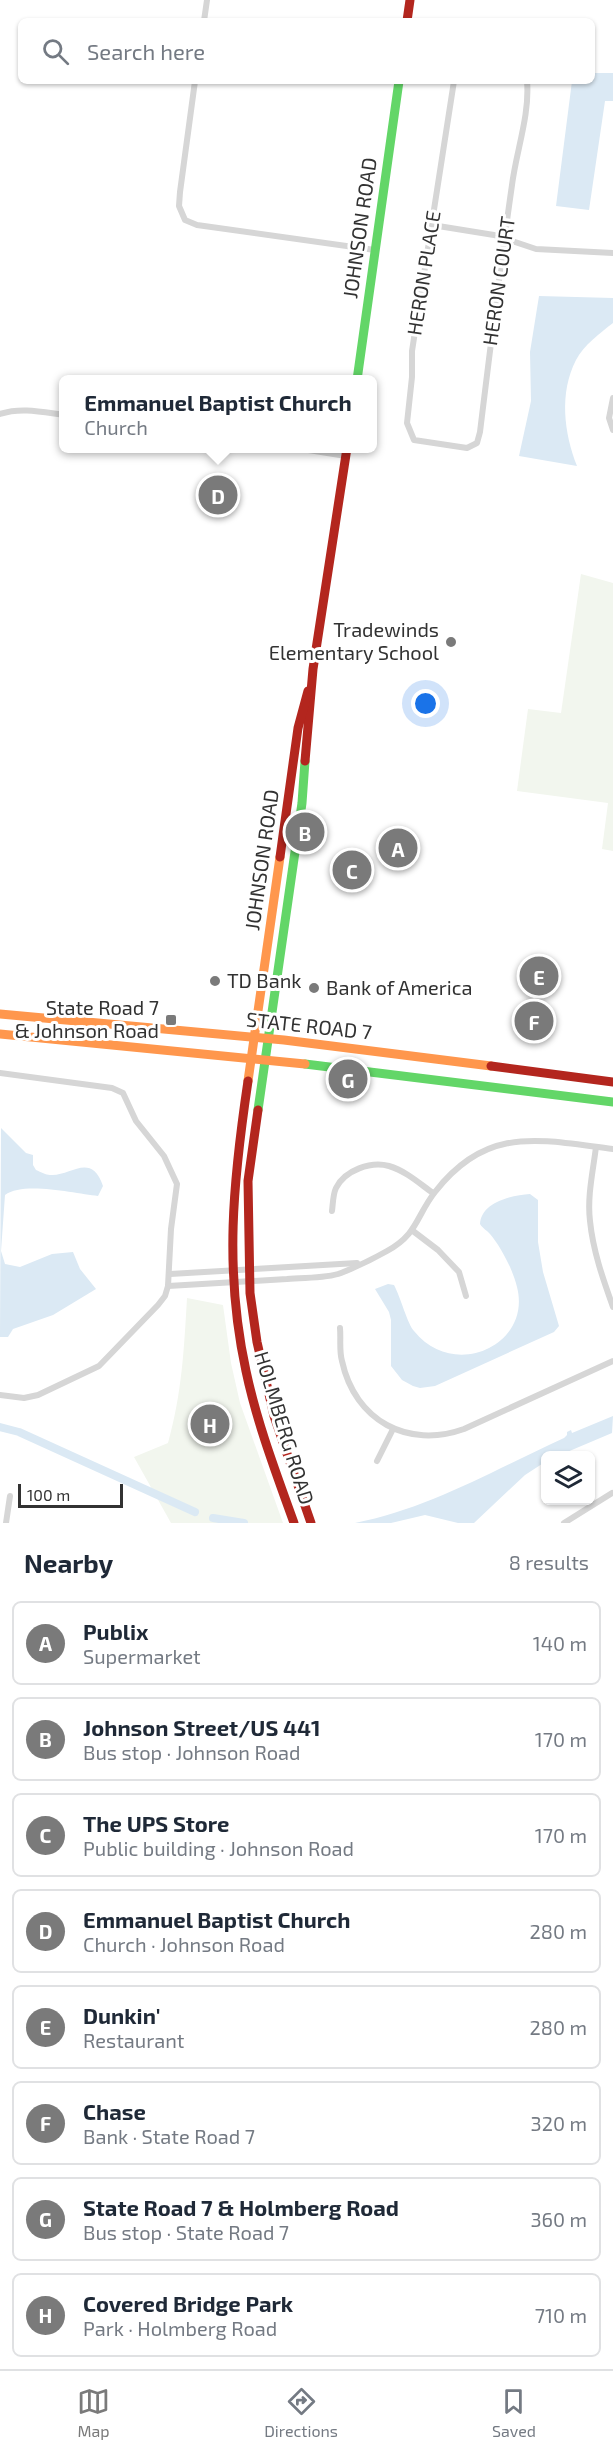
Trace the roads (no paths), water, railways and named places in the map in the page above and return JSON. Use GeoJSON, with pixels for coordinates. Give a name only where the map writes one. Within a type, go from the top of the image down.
{"type":"FeatureCollection","features":[{"type":"Feature","properties":{"kind":"street"},"geometry":{"type":"LineString","coordinates":[[204,18],[207,0]]}},
{"type":"Feature","properties":{"kind":"street"},"geometry":{"type":"LineString","coordinates":[[407,18],[410,0]]}},
{"type":"Feature","properties":{"kind":"street"},"geometry":{"type":"LineString","coordinates":[[195,84],[180,192],[180,206],[185,220],[196,225],[375,250]]}},
{"type":"Feature","properties":{"kind":"street","name":"JOHNSON ROAD"},"geometry":{"type":"LineString","coordinates":[[358,375],[399,84]]}},
{"type":"Feature","properties":{"kind":"street","name":"HERON PLACE"},"geometry":{"type":"LineString","coordinates":[[438,445],[414,440],[407,423],[412,377],[412,351],[454,84]]}},
{"type":"Feature","properties":{"kind":"street","name":"HERON COURT"},"geometry":{"type":"LineString","coordinates":[[438,445],[467,448],[477,443],[527,84]]}},
{"type":"Feature","properties":{"kind":"street"},"geometry":{"type":"LineString","coordinates":[[432,225],[494,235],[536,249],[613,253]]}},
{"type":"Feature","properties":{"kind":"street"},"geometry":{"type":"LineString","coordinates":[[613,398],[609,418],[613,430]]}},
{"type":"Feature","properties":{"kind":"street"},"geometry":{"type":"LineString","coordinates":[[0,414],[11,410],[26,410],[59,414]]}},
{"type":"Feature","properties":{"kind":"street","name":"JOHNSON ROAD"},"geometry":{"type":"LineString","coordinates":[[265,1059],[304,784],[314,669],[347,453]]}},
{"type":"Feature","properties":{"kind":"street","name":"JOHNSON ROAD"},"geometry":{"type":"LineString","coordinates":[[252,1058],[298,728],[314,669]]}},
{"type":"Feature","properties":{"kind":"street"},"geometry":{"type":"LineString","coordinates":[[298,728],[303,744],[300,777],[304,784]]}},
{"type":"Feature","properties":{"kind":"street","name":"STATE ROAD 7"},"geometry":{"type":"LineString","coordinates":[[0,1014],[269,1039],[613,1082]]}},
{"type":"Feature","properties":{"kind":"street","name":"STATE ROAD 7"},"geometry":{"type":"LineString","coordinates":[[0,1034],[265,1059],[613,1102]]}},
{"type":"Feature","properties":{"kind":"street","name":"HOLMBERG ROAD"},"geometry":{"type":"LineString","coordinates":[[252,1058],[233,1191],[233,1282],[242,1353],[252,1399],[294,1523]]}},
{"type":"Feature","properties":{"kind":"street","name":"HOLMBERG ROAD"},"geometry":{"type":"LineString","coordinates":[[265,1059],[248,1171],[250,1281],[257,1342],[267,1391],[311,1523]]}},
{"type":"Feature","properties":{"kind":"street"},"geometry":{"type":"LineString","coordinates":[[0,1073],[112,1088],[123,1093],[136,1121],[164,1156],[177,1184],[171,1228],[168,1287],[158,1305],[99,1366],[38,1395],[24,1398],[0,1395]]}},
{"type":"Feature","properties":{"kind":"street"},"geometry":{"type":"LineString","coordinates":[[168,1287],[340,1274],[388,1251],[413,1231],[433,1193],[458,1166],[478,1152],[499,1144],[523,1140],[544,1140],[613,1149]]}},
{"type":"Feature","properties":{"kind":"street"},"geometry":{"type":"LineString","coordinates":[[596,1147],[590,1194],[590,1221],[602,1275],[613,1307]]}},
{"type":"Feature","properties":{"kind":"street"},"geometry":{"type":"LineString","coordinates":[[332,1210],[336,1189],[341,1180],[353,1171],[371,1165],[388,1166],[405,1173],[433,1193]]}},
{"type":"Feature","properties":{"kind":"street"},"geometry":{"type":"LineString","coordinates":[[413,1231],[438,1250],[459,1272],[466,1296]]}},
{"type":"Feature","properties":{"kind":"street"},"geometry":{"type":"LineString","coordinates":[[170,1274],[361,1263]]}},
{"type":"Feature","properties":{"kind":"street"},"geometry":{"type":"LineString","coordinates":[[340,1328],[341,1359],[356,1395],[366,1409],[393,1429],[431,1437],[446,1435],[613,1361]]}},
{"type":"Feature","properties":{"kind":"street"},"geometry":{"type":"LineString","coordinates":[[377,1461],[393,1429]]}},
{"type":"Feature","properties":{"kind":"street"},"geometry":{"type":"LineString","coordinates":[[564,1523],[612,1493]]}},
{"type":"Feature","properties":{"kind":"street"},"geometry":{"type":"LineString","coordinates":[[6,1523],[10,1496]]}},
{"type":"Feature","properties":{"kind":"waterway"},"geometry":{"type":"LineString","coordinates":[[0,1427],[19,1432],[195,1512]]}},
{"type":"Feature","properties":{"kind":"waterway"},"geometry":{"type":"LineString","coordinates":[[213,1518],[244,1523]]}},
{"type":"Feature","properties":{"kind":"place","name":"Emmanuel Baptist Church"},"geometry":{"type":"Point","coordinates":[218,495]}},
{"type":"Feature","properties":{"kind":"place","name":"Tradewinds Elementary School"},"geometry":{"type":"Point","coordinates":[451,642]}},
{"type":"Feature","properties":{"kind":"place","name":"Johnson Street/US 441"},"geometry":{"type":"Point","coordinates":[305,832]}},
{"type":"Feature","properties":{"kind":"place","name":"Publix"},"geometry":{"type":"Point","coordinates":[398,848]}},
{"type":"Feature","properties":{"kind":"place","name":"The UPS Store"},"geometry":{"type":"Point","coordinates":[352,870]}},
{"type":"Feature","properties":{"kind":"place","name":"Dunkin'"},"geometry":{"type":"Point","coordinates":[539,976]}},
{"type":"Feature","properties":{"kind":"place","name":"TD Bank"},"geometry":{"type":"Point","coordinates":[215,981]}},
{"type":"Feature","properties":{"kind":"place","name":"Bank of America"},"geometry":{"type":"Point","coordinates":[314,988]}},
{"type":"Feature","properties":{"kind":"place","name":"State Road 7 & Johnson Road"},"geometry":{"type":"Point","coordinates":[171,1020]}},
{"type":"Feature","properties":{"kind":"place","name":"Chase"},"geometry":{"type":"Point","coordinates":[534,1021]}},
{"type":"Feature","properties":{"kind":"place","name":"State Road 7 & Holmberg Road"},"geometry":{"type":"Point","coordinates":[348,1079]}},
{"type":"Feature","properties":{"kind":"place","name":"Covered Bridge Park"},"geometry":{"type":"Point","coordinates":[210,1424]}}]}
